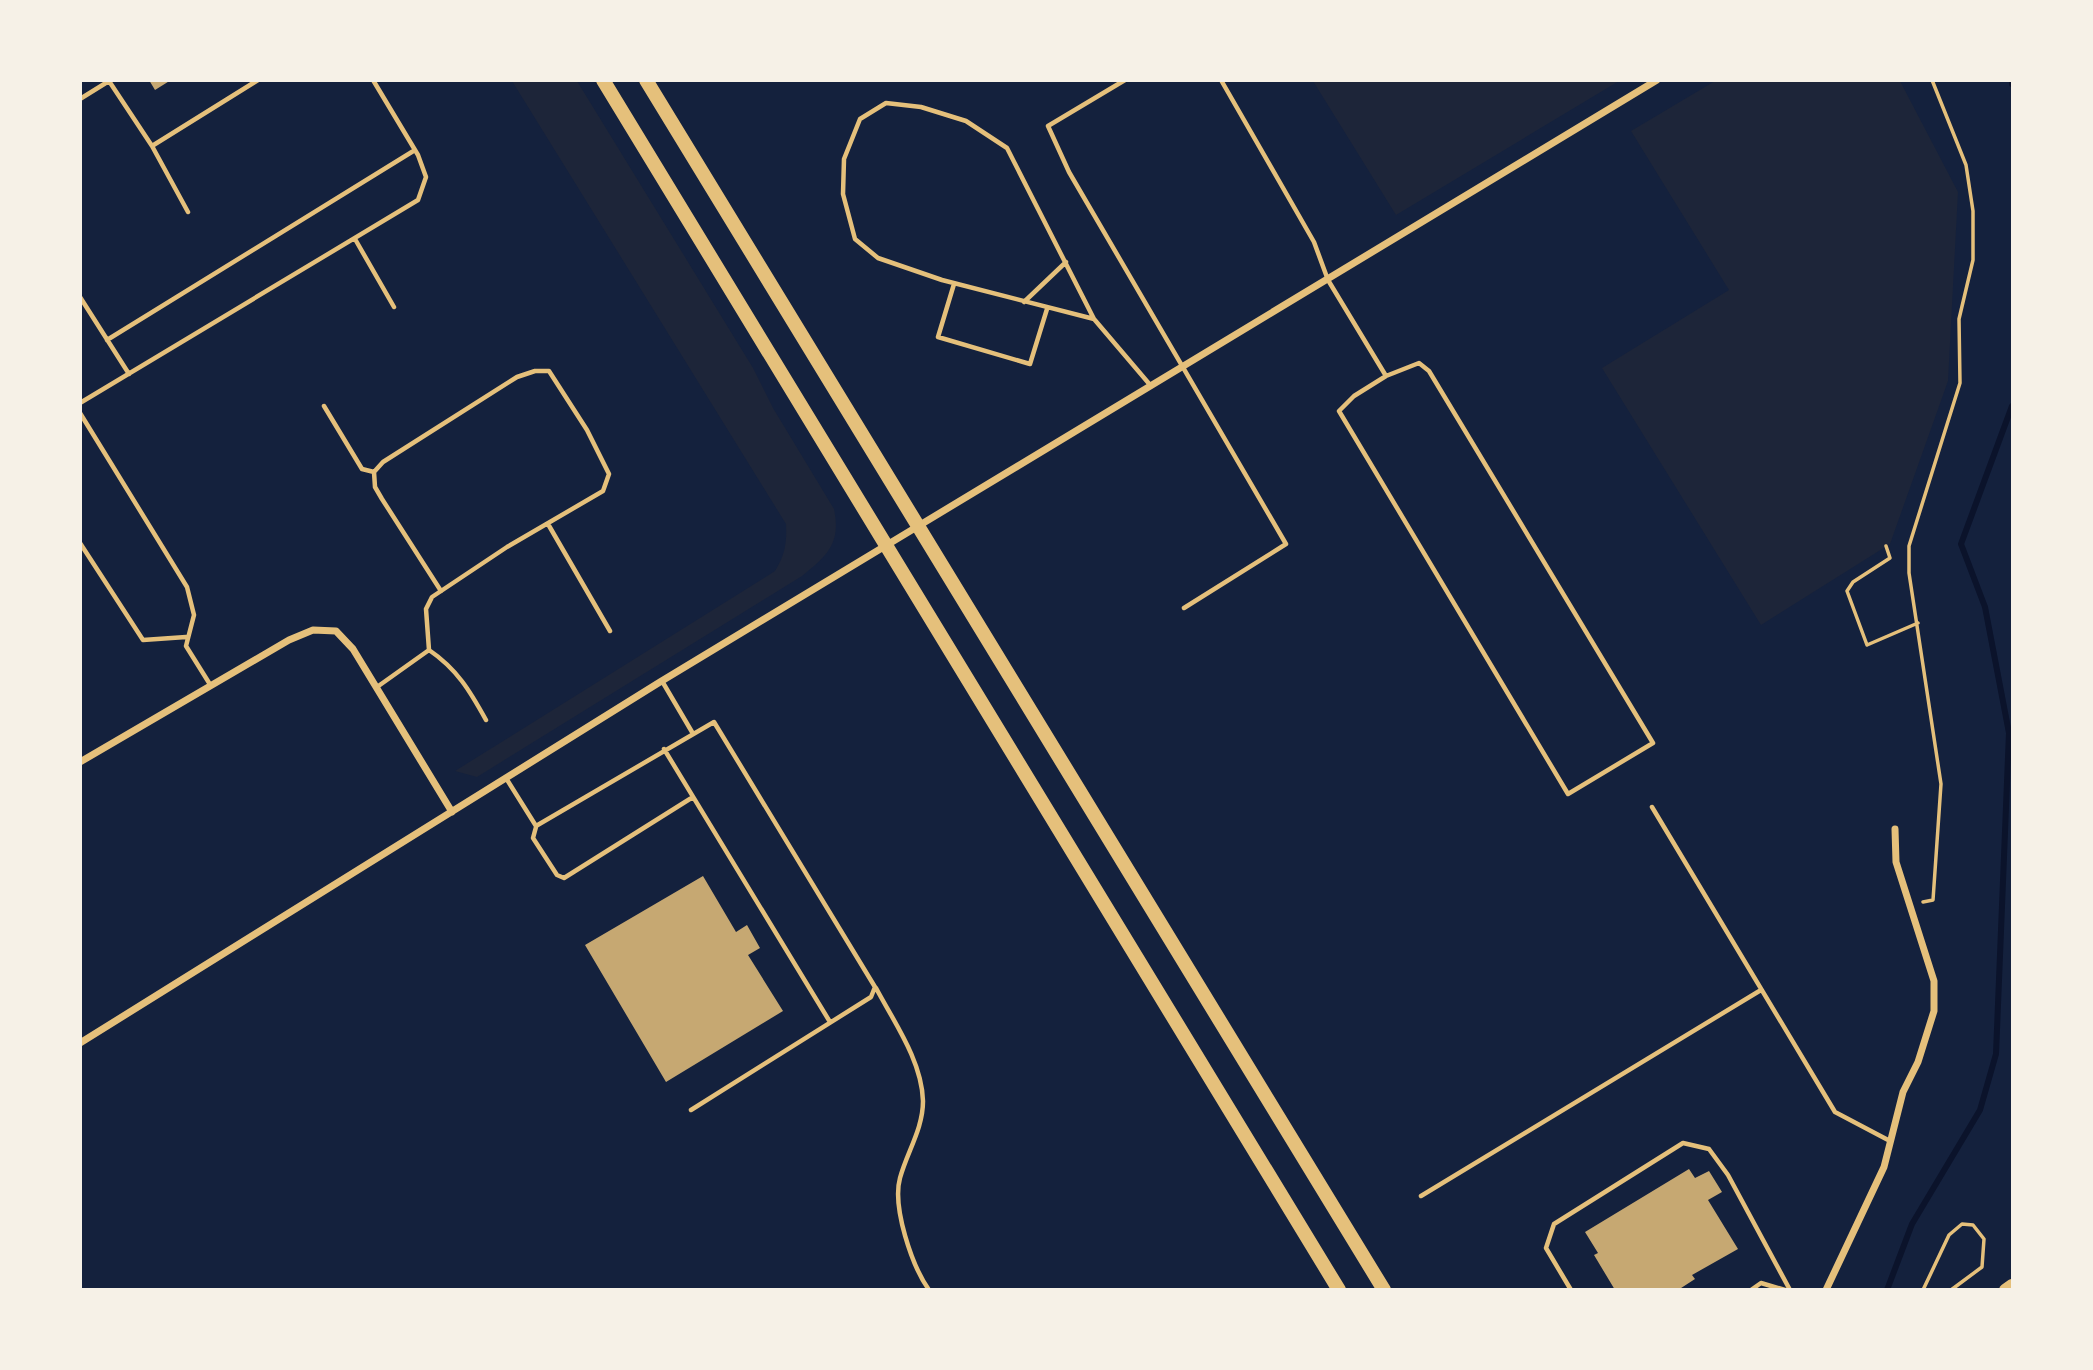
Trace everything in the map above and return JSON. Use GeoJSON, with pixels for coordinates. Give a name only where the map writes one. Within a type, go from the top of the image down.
{"type":"FeatureCollection","features":[{"type":"Feature","properties":{"kind":"main road"},"geometry":{"type":"LineString","coordinates":[[603,80],[1339,1290]]}},
{"type":"Feature","properties":{"kind":"main road"},"geometry":{"type":"LineString","coordinates":[[646,80],[1384,1290]]}},
{"type":"Feature","properties":{"kind":"main road"},"geometry":{"type":"LineString","coordinates":[[2005,1290],[2012,1285]]}},
{"type":"Feature","properties":{"kind":"street"},"geometry":{"type":"LineString","coordinates":[[80,1043],[662,681],[1657,80]]}},
{"type":"Feature","properties":{"kind":"street"},"geometry":{"type":"LineString","coordinates":[[80,762],[313,630],[336,631],[353,649],[452,812]]}},
{"type":"Feature","properties":{"kind":"street"},"geometry":{"type":"LineString","coordinates":[[1826,1290],[1884,1167],[1903,1092],[1918,1062],[1934,1011],[1934,981],[1896,862],[1895,829]]}},
{"type":"Feature","properties":{"kind":"lane"},"geometry":{"type":"LineString","coordinates":[[152,146],[258,80]]}},
{"type":"Feature","properties":{"kind":"lane"},"geometry":{"type":"LineString","coordinates":[[80,403],[418,201],[426,177],[415,150],[373,80]]}},
{"type":"Feature","properties":{"kind":"lane"},"geometry":{"type":"LineString","coordinates":[[1125,80],[1048,126],[1069,172],[1286,544],[1184,608]]}},
{"type":"Feature","properties":{"kind":"lane"},"geometry":{"type":"LineString","coordinates":[[1221,80],[1314,242],[1328,280],[1386,376]]}},
{"type":"Feature","properties":{"kind":"lane"},"geometry":{"type":"LineString","coordinates":[[80,99],[109,81],[152,146],[188,212]]}},
{"type":"Feature","properties":{"kind":"lane"},"geometry":{"type":"LineString","coordinates":[[1094,319],[954,284],[878,258],[855,239],[843,194],[844,159],[860,119],[886,103],[921,107],[966,121],[1007,148],[1094,319],[1152,387]]}},
{"type":"Feature","properties":{"kind":"lane"},"geometry":{"type":"LineString","coordinates":[[107,340],[415,150]]}},
{"type":"Feature","properties":{"kind":"lane"},"geometry":{"type":"LineString","coordinates":[[355,239],[394,307]]}},
{"type":"Feature","properties":{"kind":"lane"},"geometry":{"type":"LineString","coordinates":[[1023,303],[1066,262]]}},
{"type":"Feature","properties":{"kind":"lane"},"geometry":{"type":"LineString","coordinates":[[954,284],[938,337],[1030,363],[1047,309]]}},
{"type":"Feature","properties":{"kind":"lane"},"geometry":{"type":"LineString","coordinates":[[80,297],[129,374]]}},
{"type":"Feature","properties":{"kind":"lane"},"geometry":{"type":"LineString","coordinates":[[1419,363],[1429,371],[1653,743],[1569,794],[1339,411],[1354,396],[1386,376],[1419,363]]}},
{"type":"Feature","properties":{"kind":"lane"},"geometry":{"type":"LineString","coordinates":[[429,650],[426,609],[432,597],[442,591],[548,524],[603,491],[609,474],[587,430],[549,371],[536,371],[517,377],[383,462],[374,472],[375,486],[382,499],[442,591]]}},
{"type":"Feature","properties":{"kind":"lane"},"geometry":{"type":"LineString","coordinates":[[324,406],[362,469],[374,472]]}},
{"type":"Feature","properties":{"kind":"lane"},"geometry":{"type":"LineString","coordinates":[[80,413],[187,587],[194,615],[186,637],[186,646],[211,687]]}},
{"type":"Feature","properties":{"kind":"lane"},"geometry":{"type":"LineString","coordinates":[[548,524],[610,631]]}},
{"type":"Feature","properties":{"kind":"lane"},"geometry":{"type":"LineString","coordinates":[[80,543],[143,640],[186,637]]}},
{"type":"Feature","properties":{"kind":"lane"},"geometry":{"type":"LineString","coordinates":[[377,687],[429,650]]}},
{"type":"Feature","properties":{"kind":"lane"},"geometry":{"type":"LineString","coordinates":[[429,650],[447,662],[463,679],[486,720]]}},
{"type":"Feature","properties":{"kind":"lane"},"geometry":{"type":"LineString","coordinates":[[662,681],[692,732]]}},
{"type":"Feature","properties":{"kind":"lane"},"geometry":{"type":"LineString","coordinates":[[693,797],[564,878],[557,875],[533,838],[537,826],[708,722],[718,725],[876,987],[914,1060],[923,1101],[914,1146],[899,1180],[903,1228],[916,1272],[929,1290]]}},
{"type":"Feature","properties":{"kind":"lane"},"geometry":{"type":"LineString","coordinates":[[664,749],[830,1022]]}},
{"type":"Feature","properties":{"kind":"lane"},"geometry":{"type":"LineString","coordinates":[[506,778],[537,826]]}},
{"type":"Feature","properties":{"kind":"lane"},"geometry":{"type":"LineString","coordinates":[[1652,807],[1835,1112],[1891,1141]]}},
{"type":"Feature","properties":{"kind":"lane"},"geometry":{"type":"LineString","coordinates":[[691,1110],[872,997],[876,987]]}},
{"type":"Feature","properties":{"kind":"lane"},"geometry":{"type":"LineString","coordinates":[[1421,1196],[1761,990]]}},
{"type":"Feature","properties":{"kind":"lane"},"geometry":{"type":"LineString","coordinates":[[1571,1290],[1546,1248],[1553,1224],[1683,1143],[1709,1149],[1728,1175],[1787,1290]]}},
{"type":"Feature","properties":{"kind":"lane"},"geometry":{"type":"LineString","coordinates":[[1751,1290],[1761,1283],[1787,1290]]}},
{"type":"Feature","properties":{"kind":"path"},"geometry":{"type":"LineString","coordinates":[[1910,906],[1933,900],[1941,784],[1909,573],[1909,546],[1960,383],[1959,319],[1973,260],[1973,211],[1966,165],[1932,80]]}},
{"type":"Feature","properties":{"kind":"path"},"geometry":{"type":"LineString","coordinates":[[1886,546],[1890,558],[1853,582],[1847,591],[1867,645],[1918,623]]}},
{"type":"Feature","properties":{"kind":"path"},"geometry":{"type":"LineString","coordinates":[[1923,1290],[1949,1235],[1962,1224],[1973,1225],[1984,1239],[1982,1267],[1951,1290]]}},
{"type":"Feature","properties":{"kind":"shaded area"},"geometry":{"type":"Polygon","coordinates":[[[512,81],[577,81],[753,368],[773,408],[834,509],[836,531],[825,555],[802,576],[477,777],[455,771],[775,571],[783,554],[786,537],[786,524],[512,81]]]}},
{"type":"Feature","properties":{"kind":"shaded area"},"geometry":{"type":"Polygon","coordinates":[[[1313,81],[1619,81],[1396,215],[1313,81]]]}},
{"type":"Feature","properties":{"kind":"shaded area"},"geometry":{"type":"Polygon","coordinates":[[[1715,81],[1900,81],[1958,192],[1948,381],[1890,544],[1761,625],[1602,368],[1729,290],[1631,131],[1715,81]]]}},
{"type":"Feature","properties":{"kind":"building"},"geometry":{"type":"Polygon","coordinates":[[[149,80],[171,80],[155,90],[149,80]]]}},
{"type":"Feature","properties":{"kind":"building"},"geometry":{"type":"Polygon","coordinates":[[[703,876],[736,932],[747,925],[760,948],[748,955],[783,1011],[666,1082],[585,945],[703,876]]]}},
{"type":"Feature","properties":{"kind":"building"},"geometry":{"type":"Polygon","coordinates":[[[1689,1169],[1695,1178],[1709,1171],[1722,1192],[1708,1200],[1738,1249],[1692,1275],[1695,1279],[1678,1290],[1615,1290],[1594,1255],[1598,1253],[1585,1232],[1689,1169]]]}},
{"type":"Feature","properties":{"kind":"waterway"},"geometry":{"type":"LineString","coordinates":[[1887,1290],[1912,1224],[1980,1110],[1996,1054],[2009,733],[1985,607],[1961,544],[2012,406]]}}]}
